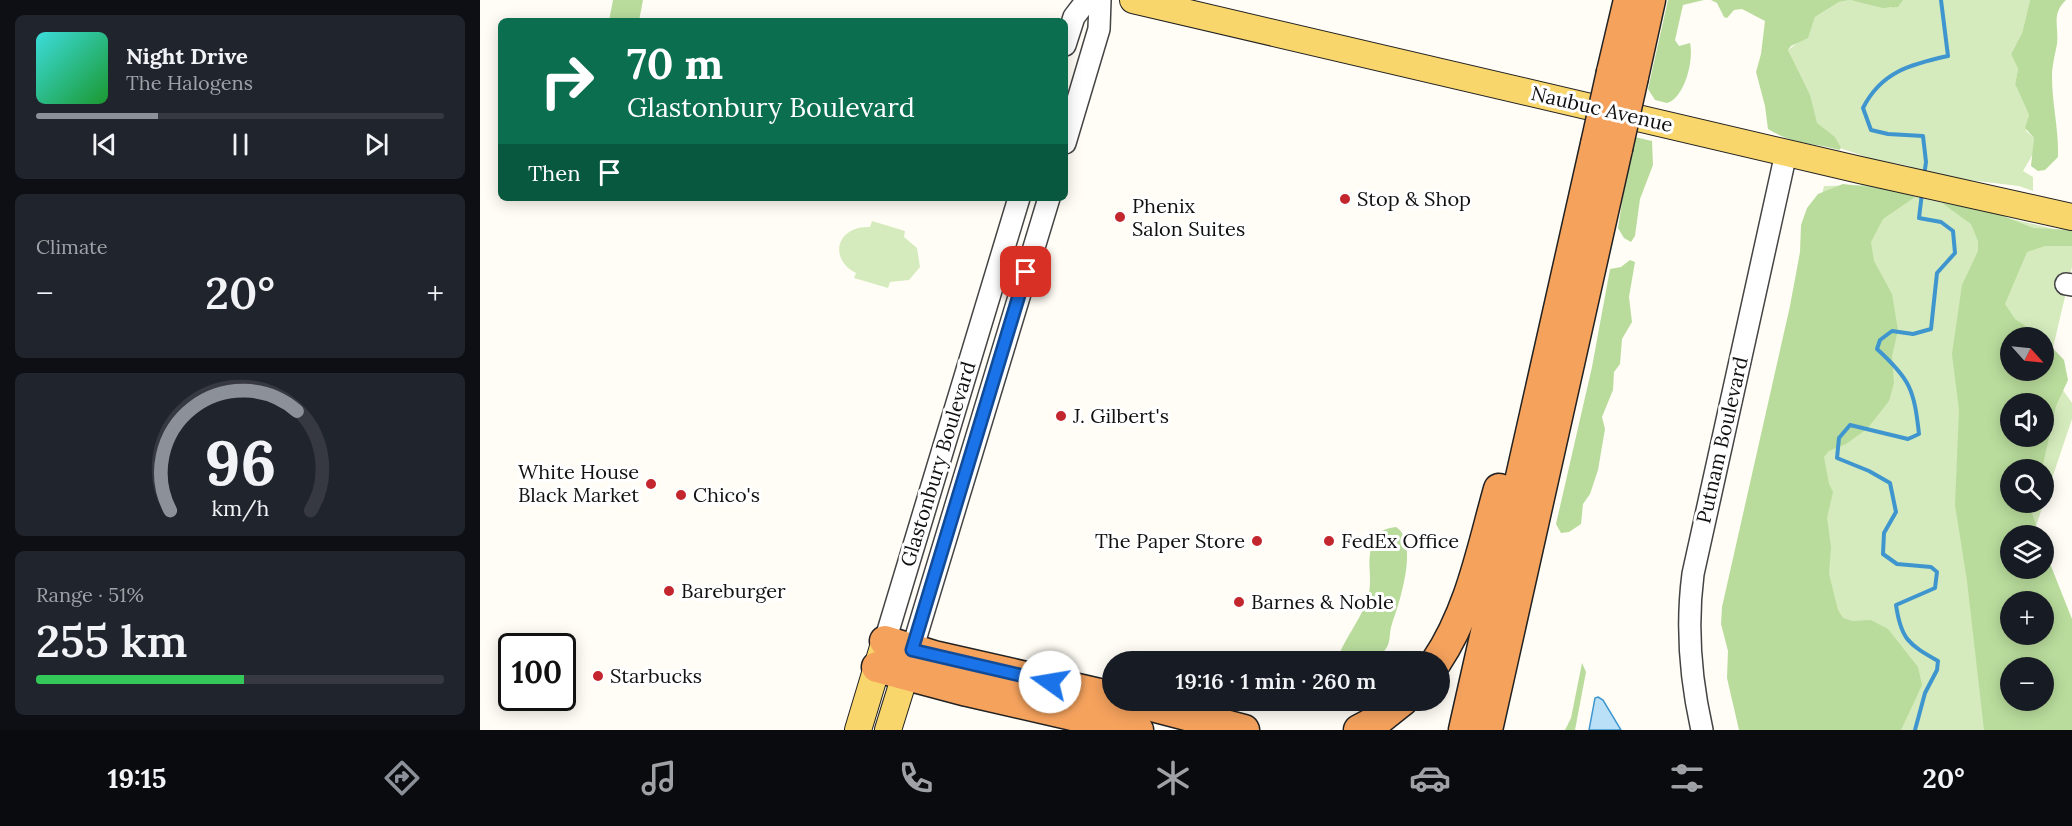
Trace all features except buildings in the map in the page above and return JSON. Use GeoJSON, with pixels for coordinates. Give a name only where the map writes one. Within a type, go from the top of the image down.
{"type":"FeatureCollection","features":[{"type":"Feature","properties":{"kind":"highway"},"geometry":{"type":"LineString","coordinates":[[1623,75],[1629,0]]}},
{"type":"Feature","properties":{"kind":"highway"},"geometry":{"type":"LineString","coordinates":[[1487,730],[1527,552],[1607,146],[1623,75],[1650,0]]}},
{"type":"Feature","properties":{"kind":"highway"},"geometry":{"type":"LineString","coordinates":[[1464,730],[1560,305],[1607,146]]}},
{"type":"Feature","properties":{"kind":"highway"},"geometry":{"type":"LineString","coordinates":[[1443,651],[1455,630],[1467,600],[1538,350],[1560,305]]}},
{"type":"Feature","properties":{"kind":"highway"},"geometry":{"type":"LineString","coordinates":[[1506,730],[1530,592],[1527,552]]}},
{"type":"Feature","properties":{"kind":"highway"},"geometry":{"type":"LineString","coordinates":[[895,659],[1102,695]]}},
{"type":"Feature","properties":{"kind":"highway"},"geometry":{"type":"LineString","coordinates":[[895,659],[1138,730]]}},
{"type":"Feature","properties":{"kind":"highway"},"geometry":{"type":"LineString","coordinates":[[1172,711],[1244,730]]}},
{"type":"Feature","properties":{"kind":"highway"},"geometry":{"type":"LineString","coordinates":[[1359,730],[1389,711]]}},
{"type":"Feature","properties":{"kind":"main road","name":"Naubuc Avenue"},"geometry":{"type":"LineString","coordinates":[[1133,0],[1786,153],[2072,217]]}},
{"type":"Feature","properties":{"kind":"main road","name":"Glastonbury Boulevard"},"geometry":{"type":"LineString","coordinates":[[858,730],[895,659]]}},
{"type":"Feature","properties":{"kind":"main road","name":"Glastonbury Boulevard"},"geometry":{"type":"LineString","coordinates":[[888,730],[895,659]]}},
{"type":"Feature","properties":{"kind":"street"},"geometry":{"type":"LineString","coordinates":[[1068,36],[1074,17],[1087,0]]}},
{"type":"Feature","properties":{"kind":"street"},"geometry":{"type":"LineString","coordinates":[[1068,133],[1099,29],[1100,0]]}},
{"type":"Feature","properties":{"kind":"street","name":"Putnam Boulevard"},"geometry":{"type":"LineString","coordinates":[[1702,730],[1690,669],[1688,639],[1693,574],[1786,153]]}},
{"type":"Feature","properties":{"kind":"street","name":"Glastonbury Boulevard"},"geometry":{"type":"LineString","coordinates":[[895,659],[988,301],[1018,201]]}},
{"type":"Feature","properties":{"kind":"street","name":"Glastonbury Boulevard"},"geometry":{"type":"LineString","coordinates":[[895,659],[1015,309],[1047,201]]}},
{"type":"Feature","properties":{"kind":"street"},"geometry":{"type":"LineString","coordinates":[[995,275],[1023,284]]}},
{"type":"Feature","properties":{"kind":"street"},"geometry":{"type":"LineString","coordinates":[[988,301],[1015,309]]}},
{"type":"Feature","properties":{"kind":"green space"},"geometry":{"type":"Polygon","coordinates":[[[613,0],[643,0],[640,18],[610,18],[613,0]]]}},
{"type":"Feature","properties":{"kind":"green space"},"geometry":{"type":"Polygon","coordinates":[[[1668,0],[1704,0],[1683,5],[1675,40],[1679,46],[1690,43],[1691,58],[1687,77],[1679,94],[1667,103],[1655,100],[1648,89],[1668,0]]]}},
{"type":"Feature","properties":{"kind":"green space"},"geometry":{"type":"Polygon","coordinates":[[[1711,0],[1850,0],[1839,2],[1815,17],[1808,38],[1791,46],[1788,50],[1810,95],[1817,123],[1835,137],[1841,148],[1839,150],[1795,141],[1768,129],[1765,106],[1756,72],[1765,21],[1742,9],[1734,10],[1727,18],[1724,17],[1717,3],[1711,0]]]}},
{"type":"Feature","properties":{"kind":"green space"},"geometry":{"type":"Polygon","coordinates":[[[1850,0],[1891,8],[1903,0],[2030,0],[2022,33],[2011,54],[2018,69],[2015,84],[2029,115],[2026,131],[2034,138],[2033,154],[2023,171],[2033,177],[2033,191],[2019,186],[1935,176],[1931,179],[1909,166],[1869,158],[1840,148],[1781,134],[1799,75],[1788,50],[1809,34],[1815,17],[1839,2],[1850,0]]]}},
{"type":"Feature","properties":{"kind":"green space"},"geometry":{"type":"Polygon","coordinates":[[[1850,0],[1903,0],[1898,7],[1883,8],[1850,0]]]}},
{"type":"Feature","properties":{"kind":"green space"},"geometry":{"type":"Polygon","coordinates":[[[2030,0],[2066,0],[2057,15],[2057,44],[2052,73],[2058,157],[2045,170],[2038,171],[2031,166],[2034,138],[2025,128],[2029,115],[2015,84],[2018,69],[2011,54],[2022,33],[2030,0]]]}},
{"type":"Feature","properties":{"kind":"green space"},"geometry":{"type":"Polygon","coordinates":[[[1635,137],[1652,141],[1653,165],[1640,199],[1635,236],[1631,242],[1624,238],[1618,228],[1631,144],[1635,137]]]}},
{"type":"Feature","properties":{"kind":"green space"},"geometry":{"type":"Polygon","coordinates":[[[1843,184],[1889,189],[1915,197],[1883,219],[1871,242],[1874,261],[1892,294],[1898,330],[1892,356],[1894,383],[1889,401],[1867,429],[1846,444],[1829,451],[1824,457],[1829,484],[1833,492],[1827,518],[1831,547],[1829,574],[1838,610],[1843,618],[1852,621],[1871,620],[1888,629],[1918,667],[1922,685],[1901,730],[1739,730],[1727,678],[1728,651],[1721,624],[1722,607],[1790,306],[1800,252],[1801,225],[1807,208],[1818,194],[1843,184]]]}},
{"type":"Feature","properties":{"kind":"green space"},"geometry":{"type":"Polygon","coordinates":[[[1866,185],[2072,233],[2072,267],[2054,344],[2054,327],[2000,327],[2000,381],[2054,381],[2054,378],[2072,403],[2072,419],[2054,473],[2054,459],[2000,459],[2000,513],[2040,513],[2036,525],[2000,525],[2000,579],[2045,579],[2047,591],[2000,591],[2000,645],[2054,645],[2054,629],[2072,730],[1814,730],[1728,592],[1824,186],[1866,185]]]}},
{"type":"Feature","properties":{"kind":"green space"},"geometry":{"type":"Polygon","coordinates":[[[1942,203],[1991,211],[2033,228],[2072,230],[2072,246],[2045,246],[2027,252],[2005,304],[2015,319],[2027,327],[2000,327],[2000,381],[2054,381],[2054,350],[2064,360],[2068,380],[2054,415],[2054,393],[2000,393],[2000,447],[2047,447],[2044,459],[2000,459],[2000,513],[2032,513],[2036,525],[2000,525],[2000,579],[2054,579],[2054,574],[2072,619],[2072,730],[1984,730],[1967,581],[1955,505],[1959,410],[1952,354],[1962,285],[1978,251],[1978,241],[1971,224],[1942,203]]]}},
{"type":"Feature","properties":{"kind":"green space"},"geometry":{"type":"Polygon","coordinates":[[[872,221],[905,231],[904,237],[917,248],[920,267],[909,280],[890,282],[888,288],[854,278],[856,273],[841,259],[839,251],[844,237],[850,231],[870,227],[872,221]]]}},
{"type":"Feature","properties":{"kind":"green space"},"geometry":{"type":"Polygon","coordinates":[[[1630,260],[1635,262],[1629,297],[1632,322],[1622,339],[1620,364],[1614,372],[1613,390],[1602,417],[1605,429],[1598,470],[1590,494],[1583,504],[1581,524],[1569,532],[1561,533],[1556,524],[1592,367],[1610,269],[1621,267],[1630,260]]]}},
{"type":"Feature","properties":{"kind":"green space"},"geometry":{"type":"Polygon","coordinates":[[[1396,527],[1403,535],[1407,559],[1403,588],[1388,644],[1384,651],[1340,651],[1359,619],[1369,593],[1372,544],[1380,533],[1396,527]]]}},
{"type":"Feature","properties":{"kind":"green space"},"geometry":{"type":"Polygon","coordinates":[[[1582,663],[1586,672],[1575,730],[1565,730],[1571,718],[1582,663]]]}},
{"type":"Feature","properties":{"kind":"water"},"geometry":{"type":"Polygon","coordinates":[[[1595,698],[1603,700],[1621,730],[1589,730],[1595,698]]]}},
{"type":"Feature","properties":{"kind":"waterway"},"geometry":{"type":"LineString","coordinates":[[1924,176],[1926,162],[1923,136],[1888,134],[1871,130],[1863,108],[1870,96],[1888,78],[1910,66],[1948,56],[1941,0]]}},
{"type":"Feature","properties":{"kind":"waterway"},"geometry":{"type":"LineString","coordinates":[[1915,730],[1925,693],[1937,670],[1938,661],[1919,650],[1908,639],[1900,626],[1896,605],[1935,588],[1937,572],[1931,567],[1897,564],[1883,554],[1884,533],[1896,512],[1890,483],[1869,471],[1837,458],[1839,438],[1850,425],[1908,439],[1919,434],[1915,406],[1908,386],[1897,369],[1877,349],[1880,340],[1892,331],[1913,334],[1931,329],[1937,273],[1955,253],[1953,231],[1941,222],[1919,218],[1922,193]]}},
{"type":"Feature","properties":{"kind":"place","name":"Stop & Shop"},"geometry":{"type":"Point","coordinates":[1345,199]}},
{"type":"Feature","properties":{"kind":"place","name":"Phenix Salon Suites"},"geometry":{"type":"Point","coordinates":[1120,217]}},
{"type":"Feature","properties":{"kind":"place","name":"J. Gilbert's"},"geometry":{"type":"Point","coordinates":[1061,416]}},
{"type":"Feature","properties":{"kind":"place","name":"White House Black Market"},"geometry":{"type":"Point","coordinates":[651,484]}},
{"type":"Feature","properties":{"kind":"place","name":"Chico's"},"geometry":{"type":"Point","coordinates":[681,495]}},
{"type":"Feature","properties":{"kind":"place","name":"The Paper Store"},"geometry":{"type":"Point","coordinates":[1257,541]}},
{"type":"Feature","properties":{"kind":"place","name":"FedEx Office"},"geometry":{"type":"Point","coordinates":[1329,541]}},
{"type":"Feature","properties":{"kind":"place","name":"Bareburger"},"geometry":{"type":"Point","coordinates":[669,591]}},
{"type":"Feature","properties":{"kind":"place","name":"Barnes & Noble"},"geometry":{"type":"Point","coordinates":[1239,602]}},
{"type":"Feature","properties":{"kind":"place","name":"Starbucks"},"geometry":{"type":"Point","coordinates":[598,676]}},
{"type":"Feature","properties":{"kind":"route"},"geometry":{"type":"LineString","coordinates":[[1026,272],[912,650],[1050,682]]}}]}
